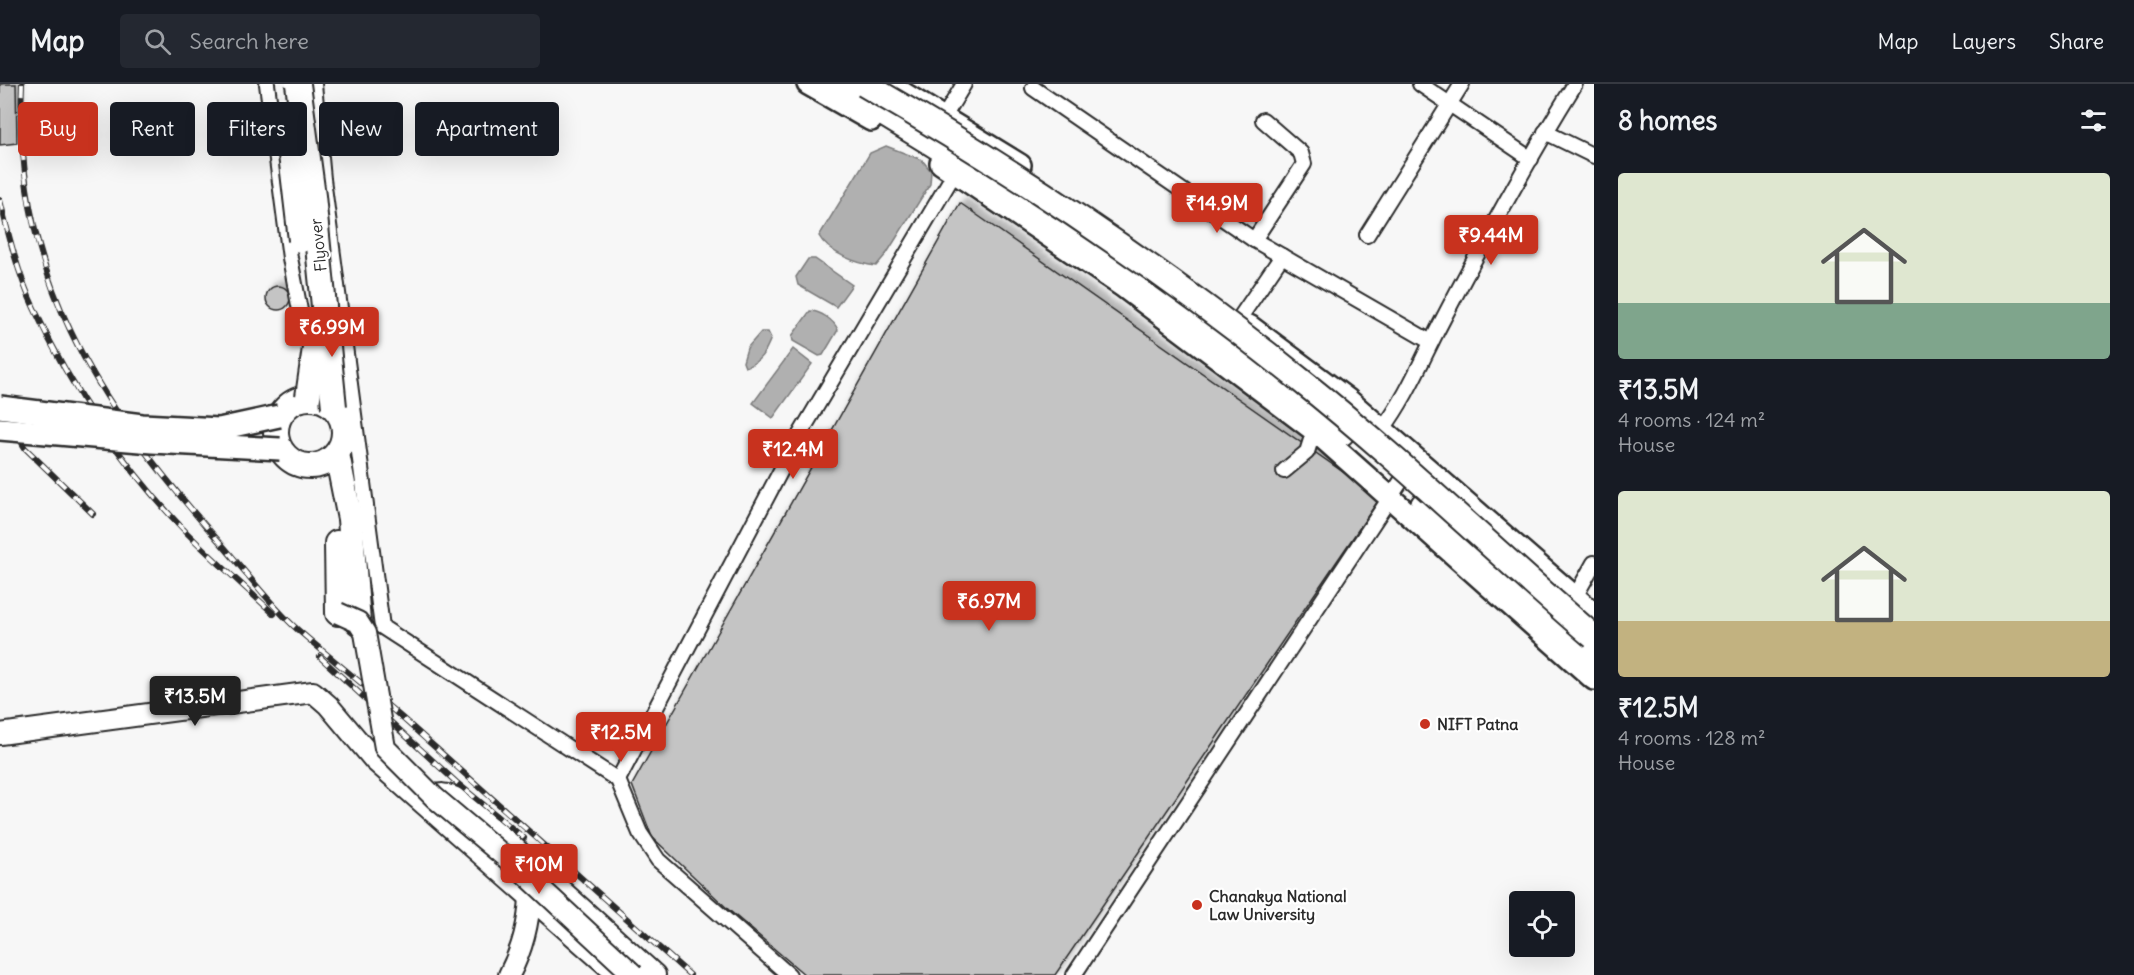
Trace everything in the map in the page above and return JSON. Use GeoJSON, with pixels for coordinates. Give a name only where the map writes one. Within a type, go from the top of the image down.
{"type":"FeatureCollection","features":[{"type":"Feature","properties":{"kind":"highway","name":"Flyover"},"geometry":{"type":"LineString","coordinates":[[283,84],[315,348],[308,397]]}},
{"type":"Feature","properties":{"kind":"highway","name":"Flyover"},"geometry":{"type":"LineString","coordinates":[[298,84],[313,196],[334,407],[344,423],[344,439],[331,459]]}},
{"type":"Feature","properties":{"kind":"highway"},"geometry":{"type":"LineString","coordinates":[[864,84],[937,126],[1107,237],[1297,377],[1594,637]]}},
{"type":"Feature","properties":{"kind":"highway"},"geometry":{"type":"LineString","coordinates":[[818,85],[942,148],[1120,266],[1342,433],[1594,656]]}},
{"type":"Feature","properties":{"kind":"highway"},"geometry":{"type":"LineString","coordinates":[[334,407],[324,399],[308,397],[291,403],[279,416],[275,433],[280,449],[291,462],[308,467],[331,459],[348,618]]}},
{"type":"Feature","properties":{"kind":"main road"},"geometry":{"type":"LineString","coordinates":[[887,84],[944,117],[1080,205],[1348,400],[1594,614]]}},
{"type":"Feature","properties":{"kind":"main road"},"geometry":{"type":"LineString","coordinates":[[818,85],[955,172],[1124,287],[1314,430],[1594,679]]}},
{"type":"Feature","properties":{"kind":"main road"},"geometry":{"type":"LineString","coordinates":[[0,407],[142,425],[219,429],[279,416]]}},
{"type":"Feature","properties":{"kind":"main road"},"geometry":{"type":"LineString","coordinates":[[0,429],[152,442],[280,449]]}},
{"type":"Feature","properties":{"kind":"street"},"geometry":{"type":"LineString","coordinates":[[267,84],[290,258],[303,326],[345,342]]}},
{"type":"Feature","properties":{"kind":"street"},"geometry":{"type":"LineString","coordinates":[[314,84],[323,178],[382,627],[618,780],[640,833],[658,860],[789,975]]}},
{"type":"Feature","properties":{"kind":"street"},"geometry":{"type":"LineString","coordinates":[[944,117],[964,84]]}},
{"type":"Feature","properties":{"kind":"street"},"geometry":{"type":"LineString","coordinates":[[1420,84],[1531,159]]}},
{"type":"Feature","properties":{"kind":"street"},"geometry":{"type":"LineString","coordinates":[[1367,236],[1462,84]]}},
{"type":"Feature","properties":{"kind":"street"},"geometry":{"type":"LineString","coordinates":[[1382,430],[1405,399],[1431,342],[1545,132],[1575,84]]}},
{"type":"Feature","properties":{"kind":"street"},"geometry":{"type":"LineString","coordinates":[[1033,88],[1254,240],[1431,342]]}},
{"type":"Feature","properties":{"kind":"street"},"geometry":{"type":"LineString","coordinates":[[1254,240],[1304,164],[1301,153],[1263,120]]}},
{"type":"Feature","properties":{"kind":"street"},"geometry":{"type":"LineString","coordinates":[[1545,132],[1594,156]]}},
{"type":"Feature","properties":{"kind":"street"},"geometry":{"type":"LineString","coordinates":[[618,780],[799,436],[955,172]]}},
{"type":"Feature","properties":{"kind":"street"},"geometry":{"type":"LineString","coordinates":[[1239,319],[1282,256]]}},
{"type":"Feature","properties":{"kind":"street"},"geometry":{"type":"LineString","coordinates":[[1284,471],[1307,452],[1314,430]]}},
{"type":"Feature","properties":{"kind":"street"},"geometry":{"type":"LineString","coordinates":[[1074,975],[1415,459]]}},
{"type":"Feature","properties":{"kind":"street"},"geometry":{"type":"LineString","coordinates":[[1575,597],[1594,563]]}},
{"type":"Feature","properties":{"kind":"street"},"geometry":{"type":"LineString","coordinates":[[348,618],[365,633],[385,748],[435,798],[522,871],[634,975]]}},
{"type":"Feature","properties":{"kind":"street"},"geometry":{"type":"LineString","coordinates":[[0,734],[314,692],[328,705],[375,761],[618,975]]}},
{"type":"Feature","properties":{"kind":"street"},"geometry":{"type":"LineString","coordinates":[[423,802],[438,792],[448,793],[464,802],[655,975]]}},
{"type":"Feature","properties":{"kind":"street"},"geometry":{"type":"LineString","coordinates":[[509,975],[520,951],[526,930],[530,896]]}},
{"type":"Feature","properties":{"kind":"shaded area"},"geometry":{"type":"Polygon","coordinates":[[[886,146],[922,160],[931,171],[930,184],[887,253],[876,266],[844,257],[829,248],[819,236],[870,153],[886,146]]]}},
{"type":"Feature","properties":{"kind":"shaded area"},"geometry":{"type":"Polygon","coordinates":[[[808,259],[815,259],[852,285],[836,307],[798,285],[796,277],[808,259]]]}},
{"type":"Feature","properties":{"kind":"shaded area"},"geometry":{"type":"Polygon","coordinates":[[[810,311],[826,317],[838,330],[823,355],[819,356],[793,341],[792,336],[810,311]]]}},
{"type":"Feature","properties":{"kind":"shaded area"},"geometry":{"type":"Polygon","coordinates":[[[761,332],[768,332],[771,338],[765,352],[745,367],[743,362],[747,348],[761,332]]]}},
{"type":"Feature","properties":{"kind":"shaded area"},"geometry":{"type":"Polygon","coordinates":[[[793,349],[812,364],[773,418],[753,403],[793,349]]]}},
{"type":"Feature","properties":{"kind":"building"},"geometry":{"type":"Polygon","coordinates":[[[0,84],[16,84],[17,143],[0,145],[0,84]]]}},
{"type":"Feature","properties":{"kind":"building"},"geometry":{"type":"Polygon","coordinates":[[[960,203],[1380,498],[1055,975],[805,975],[730,911],[652,837],[632,785],[960,203]]]}},
{"type":"Feature","properties":{"kind":"building"},"geometry":{"type":"Polygon","coordinates":[[[278,286],[287,289],[290,298],[287,307],[278,310],[269,307],[266,298],[269,289],[278,286]]]}},
{"type":"Feature","properties":{"kind":"railway"},"geometry":{"type":"LineString","coordinates":[[22,84],[23,152],[32,216],[48,275],[71,331],[100,385],[134,437],[174,488],[287,620],[409,724],[690,975]]}},
{"type":"Feature","properties":{"kind":"railway"},"geometry":{"type":"LineString","coordinates":[[0,200],[10,241],[28,295],[65,369],[101,427],[142,482],[187,533],[274,614]]}},
{"type":"Feature","properties":{"kind":"railway"},"geometry":{"type":"LineString","coordinates":[[14,430],[25,448],[93,514]]}},
{"type":"Feature","properties":{"kind":"railway"},"geometry":{"type":"LineString","coordinates":[[320,657],[456,782],[524,838]]}},
{"type":"Feature","properties":{"kind":"place","name":"NIFT Patna"},"geometry":{"type":"Point","coordinates":[1425,724]}},
{"type":"Feature","properties":{"kind":"place","name":"Chanakya National Law University"},"geometry":{"type":"Point","coordinates":[1197,905]}}]}
